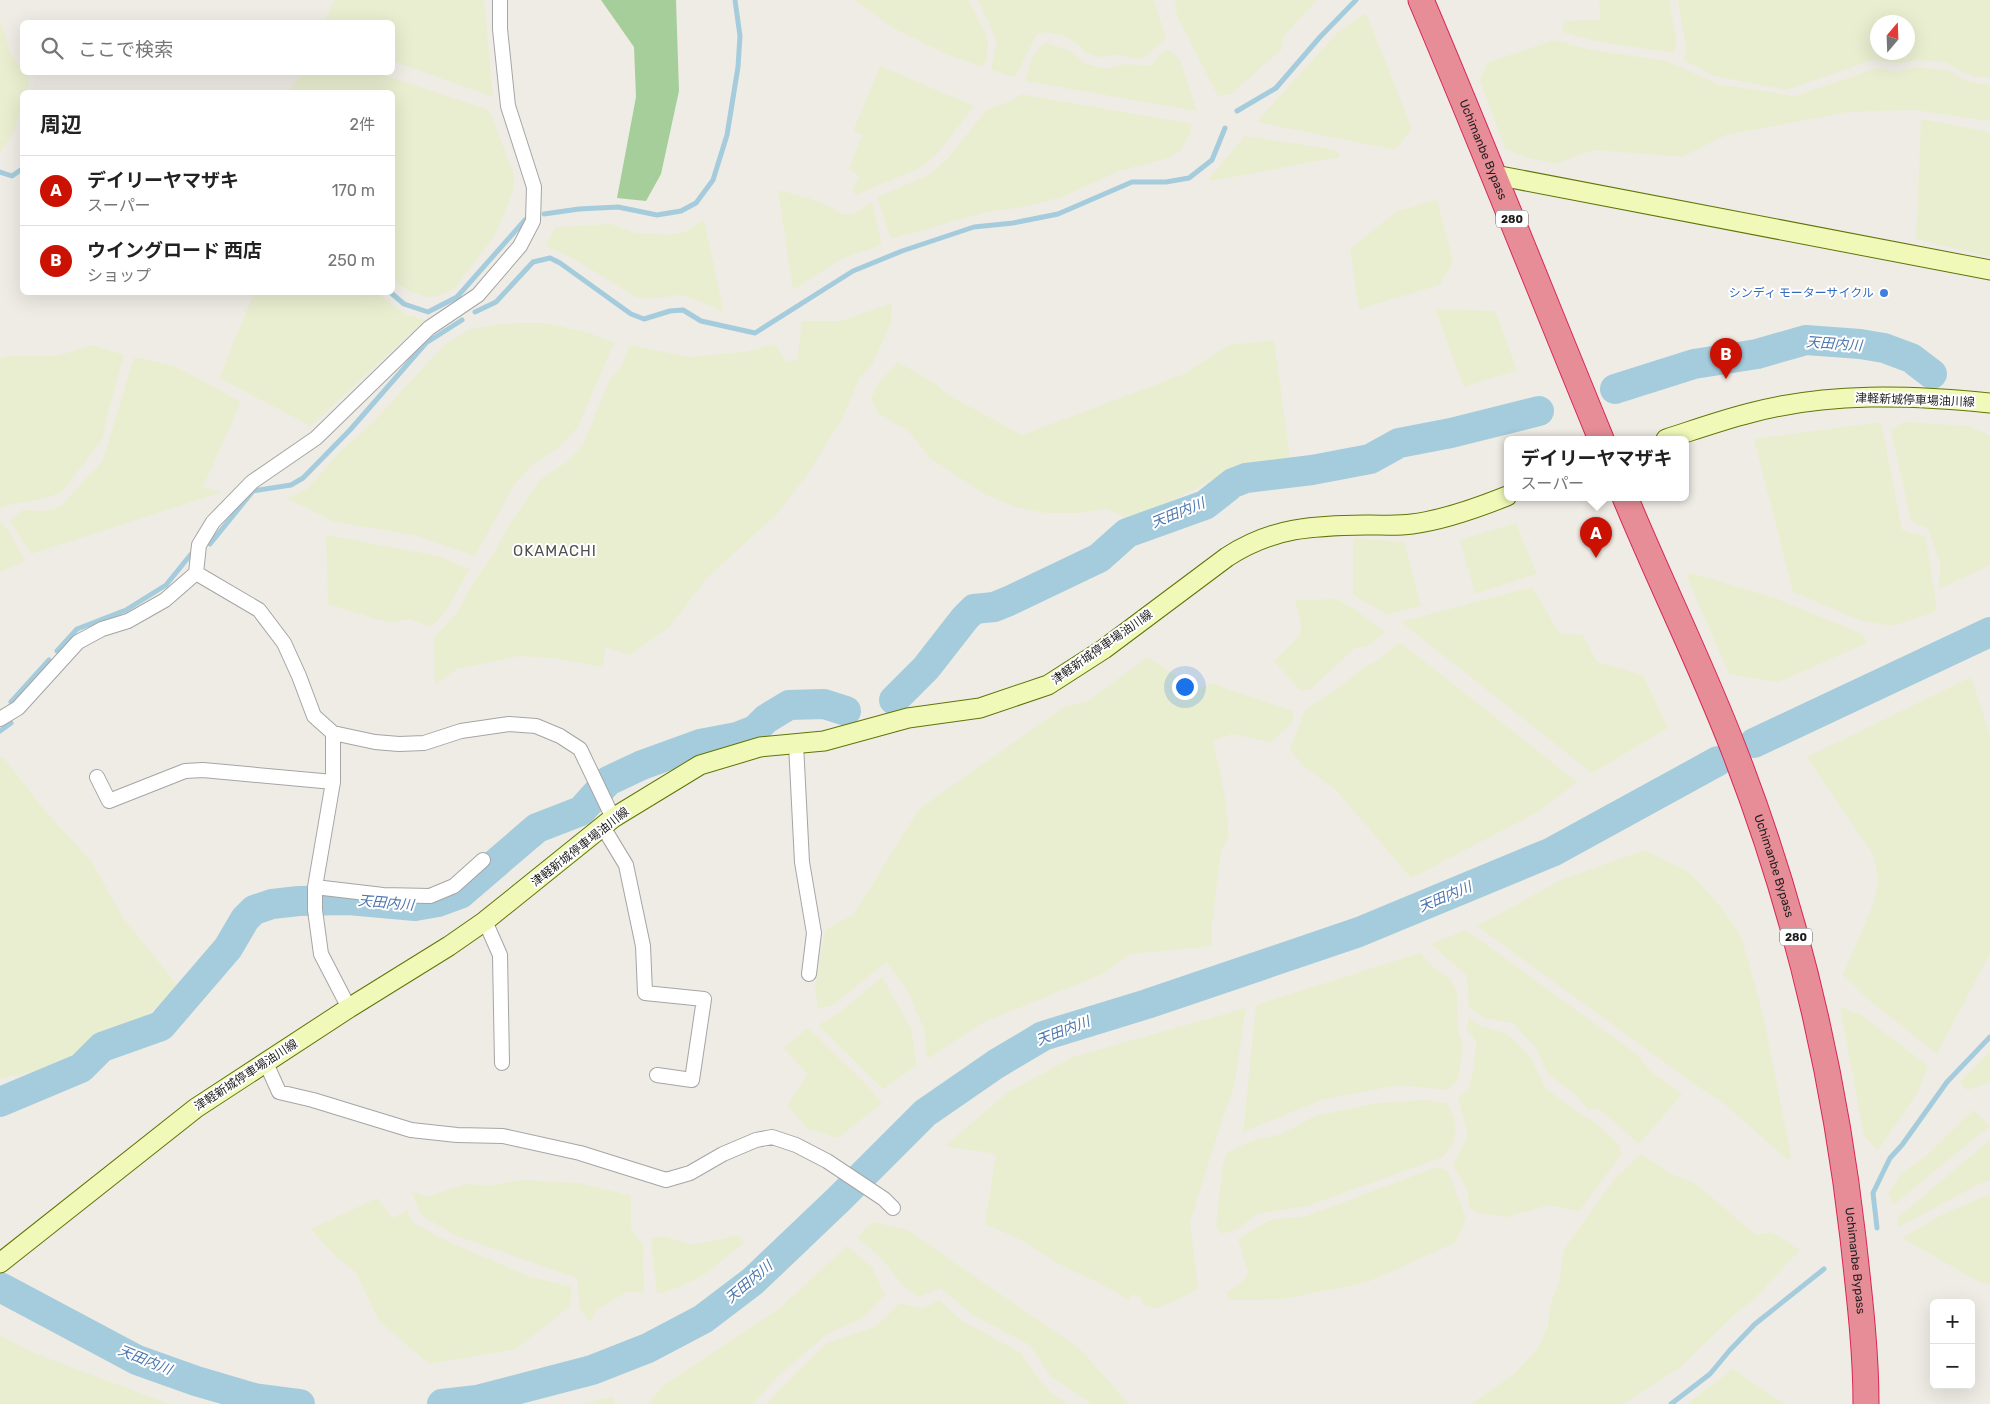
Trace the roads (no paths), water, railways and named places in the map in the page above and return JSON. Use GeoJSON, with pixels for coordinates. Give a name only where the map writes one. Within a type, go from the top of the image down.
{"type":"FeatureCollection","features":[{"type":"Feature","properties":{"kind":"highway","name":"Uchimanbe Bypass"},"geometry":{"type":"LineString","coordinates":[[1421,0],[1495,176],[1553,324],[1600,436]]}},
{"type":"Feature","properties":{"kind":"highway","name":"Uchimanbe Bypass"},"geometry":{"type":"LineString","coordinates":[[1627,501],[1734,749],[1772,853],[1796,937],[1820,1039],[1846,1178],[1860,1301],[1866,1404]]}},
{"type":"Feature","properties":{"kind":"main road"},"geometry":{"type":"LineString","coordinates":[[1495,176],[1990,270]]}},
{"type":"Feature","properties":{"kind":"main road","name":"津軽新城停車場油川線"},"geometry":{"type":"LineString","coordinates":[[1675,436],[1751,412],[1820,400],[1876,396],[1990,402]]}},
{"type":"Feature","properties":{"kind":"main road","name":"津軽新城停車場油川線"},"geometry":{"type":"LineString","coordinates":[[2,1261],[196,1108],[349,1008],[449,946],[485,921],[608,823],[700,766],[760,747],[824,741],[908,718],[980,708],[1048,685],[1104,649],[1227,557],[1248,544],[1269,535],[1325,526],[1410,525],[1444,518],[1504,497]]}},
{"type":"Feature","properties":{"kind":"street"},"geometry":{"type":"LineString","coordinates":[[0,719],[18,708],[78,642],[102,629],[128,621],[165,600],[196,573],[199,546],[213,522],[252,482],[316,438],[429,328],[478,295],[520,246],[534,221],[534,188],[508,106],[500,29],[500,0]]}},
{"type":"Feature","properties":{"kind":"street"},"geometry":{"type":"LineString","coordinates":[[196,573],[259,610],[284,643],[314,716],[333,733],[375,742],[399,744],[424,743],[461,730],[509,724],[536,726],[560,736],[580,748],[599,788],[608,823],[626,865],[643,946],[645,993],[704,998],[692,1080],[657,1075]]}},
{"type":"Feature","properties":{"kind":"street"},"geometry":{"type":"LineString","coordinates":[[333,733],[333,782],[315,891],[315,910],[320,954],[349,1008]]}},
{"type":"Feature","properties":{"kind":"street"},"geometry":{"type":"LineString","coordinates":[[796,744],[802,862],[814,933],[809,974]]}},
{"type":"Feature","properties":{"kind":"street"},"geometry":{"type":"LineString","coordinates":[[97,777],[109,802],[185,771],[203,770],[333,782]]}},
{"type":"Feature","properties":{"kind":"street"},"geometry":{"type":"LineString","coordinates":[[315,891],[430,896],[454,886],[483,860]]}},
{"type":"Feature","properties":{"kind":"street"},"geometry":{"type":"LineString","coordinates":[[485,921],[500,955],[502,1063]]}},
{"type":"Feature","properties":{"kind":"street"},"geometry":{"type":"LineString","coordinates":[[266,1062],[280,1092],[313,1100],[411,1130],[457,1135],[503,1136],[580,1153],[666,1180],[690,1173],[723,1154],[756,1140],[772,1137],[796,1145],[839,1169],[884,1199],[892,1208]]}},
{"type":"Feature","properties":{"kind":"waterway"},"geometry":{"type":"LineString","coordinates":[[544,214],[579,209],[618,207],[657,215],[681,211],[696,203],[713,180],[727,135],[738,67],[740,36],[735,0]]}},
{"type":"Feature","properties":{"kind":"waterway"},"geometry":{"type":"LineString","coordinates":[[1237,111],[1276,88],[1320,37],[1356,0]]}},
{"type":"Feature","properties":{"kind":"waterway"},"geometry":{"type":"LineString","coordinates":[[475,312],[496,302],[533,262],[550,258],[560,263],[631,314],[644,319],[670,311],[683,310],[701,321],[755,333],[853,271],[902,251],[974,227],[1013,223],[1058,214],[1132,182],[1166,182],[1189,178],[1212,160],[1225,128]]}},
{"type":"Feature","properties":{"kind":"waterway"},"geometry":{"type":"LineString","coordinates":[[0,172],[12,176],[20,170]]}},
{"type":"Feature","properties":{"kind":"waterway"},"geometry":{"type":"LineString","coordinates":[[394,295],[404,304],[428,312],[457,297],[525,220]]}},
{"type":"Feature","properties":{"kind":"waterway"},"geometry":{"type":"LineString","coordinates":[[210,544],[253,491],[291,485],[303,478],[350,430],[426,343],[462,320]]}},
{"type":"Feature","properties":{"kind":"waterway","name":"天田内川"},"geometry":{"type":"LineString","coordinates":[[1615,389],[1694,364],[1757,354],[1806,340],[1860,344],[1884,348],[1911,358],[1932,374]]}},
{"type":"Feature","properties":{"kind":"waterway","name":"天田内川"},"geometry":{"type":"LineString","coordinates":[[894,700],[926,668],[974,609],[994,607],[1009,601],[1099,558],[1127,533],[1205,505],[1233,483],[1246,478],[1312,470],[1370,459],[1399,443],[1451,433],[1539,411]]}},
{"type":"Feature","properties":{"kind":"waterway"},"geometry":{"type":"LineString","coordinates":[[57,651],[77,629],[126,610],[166,585],[192,553]]}},
{"type":"Feature","properties":{"kind":"waterway","name":"天田内川"},"geometry":{"type":"LineString","coordinates":[[1754,743],[1990,632]]}},
{"type":"Feature","properties":{"kind":"waterway"},"geometry":{"type":"LineString","coordinates":[[11,702],[49,660]]}},
{"type":"Feature","properties":{"kind":"waterway","name":"天田内川"},"geometry":{"type":"LineString","coordinates":[[0,1102],[81,1068],[102,1047],[161,1026],[228,948],[245,919],[254,910],[272,904],[299,901],[348,900],[415,906],[438,902],[460,894],[537,828],[581,811],[608,781],[642,765],[700,744],[737,737],[755,730],[766,719],[789,705],[824,704],[846,711]]}},
{"type":"Feature","properties":{"kind":"waterway"},"geometry":{"type":"LineString","coordinates":[[0,731],[11,723]]}},
{"type":"Feature","properties":{"kind":"waterway","name":"天田内川"},"geometry":{"type":"LineString","coordinates":[[442,1404],[477,1400],[592,1370],[648,1348],[703,1319],[753,1281],[925,1113],[996,1064],[1043,1036],[1147,1004],[1359,932],[1552,852],[1718,761]]}},
{"type":"Feature","properties":{"kind":"waterway"},"geometry":{"type":"LineString","coordinates":[[1877,1228],[1873,1193],[1890,1158],[1902,1145],[1947,1082],[1990,1037]]}},
{"type":"Feature","properties":{"kind":"waterway"},"geometry":{"type":"LineString","coordinates":[[1671,1404],[1710,1374],[1755,1324],[1824,1269]]}},
{"type":"Feature","properties":{"kind":"waterway","name":"天田内川"},"geometry":{"type":"LineString","coordinates":[[0,1287],[137,1360],[196,1381],[254,1398],[300,1404]]}},
{"type":"Feature","properties":{"kind":"place","name":"シンディ モーターサイクル"},"geometry":{"type":"Point","coordinates":[1884,293]}},
{"type":"Feature","properties":{"kind":"place","name":"ウイングロード 西店"},"geometry":{"type":"Point","coordinates":[1726,379]}},
{"type":"Feature","properties":{"kind":"place","name":"デイリーヤマザキ"},"geometry":{"type":"Point","coordinates":[1596,558]}},
{"type":"Feature","properties":{"kind":"district","name":"OKAMACHI"},"geometry":{"type":"Point","coordinates":[555,551]}}]}
